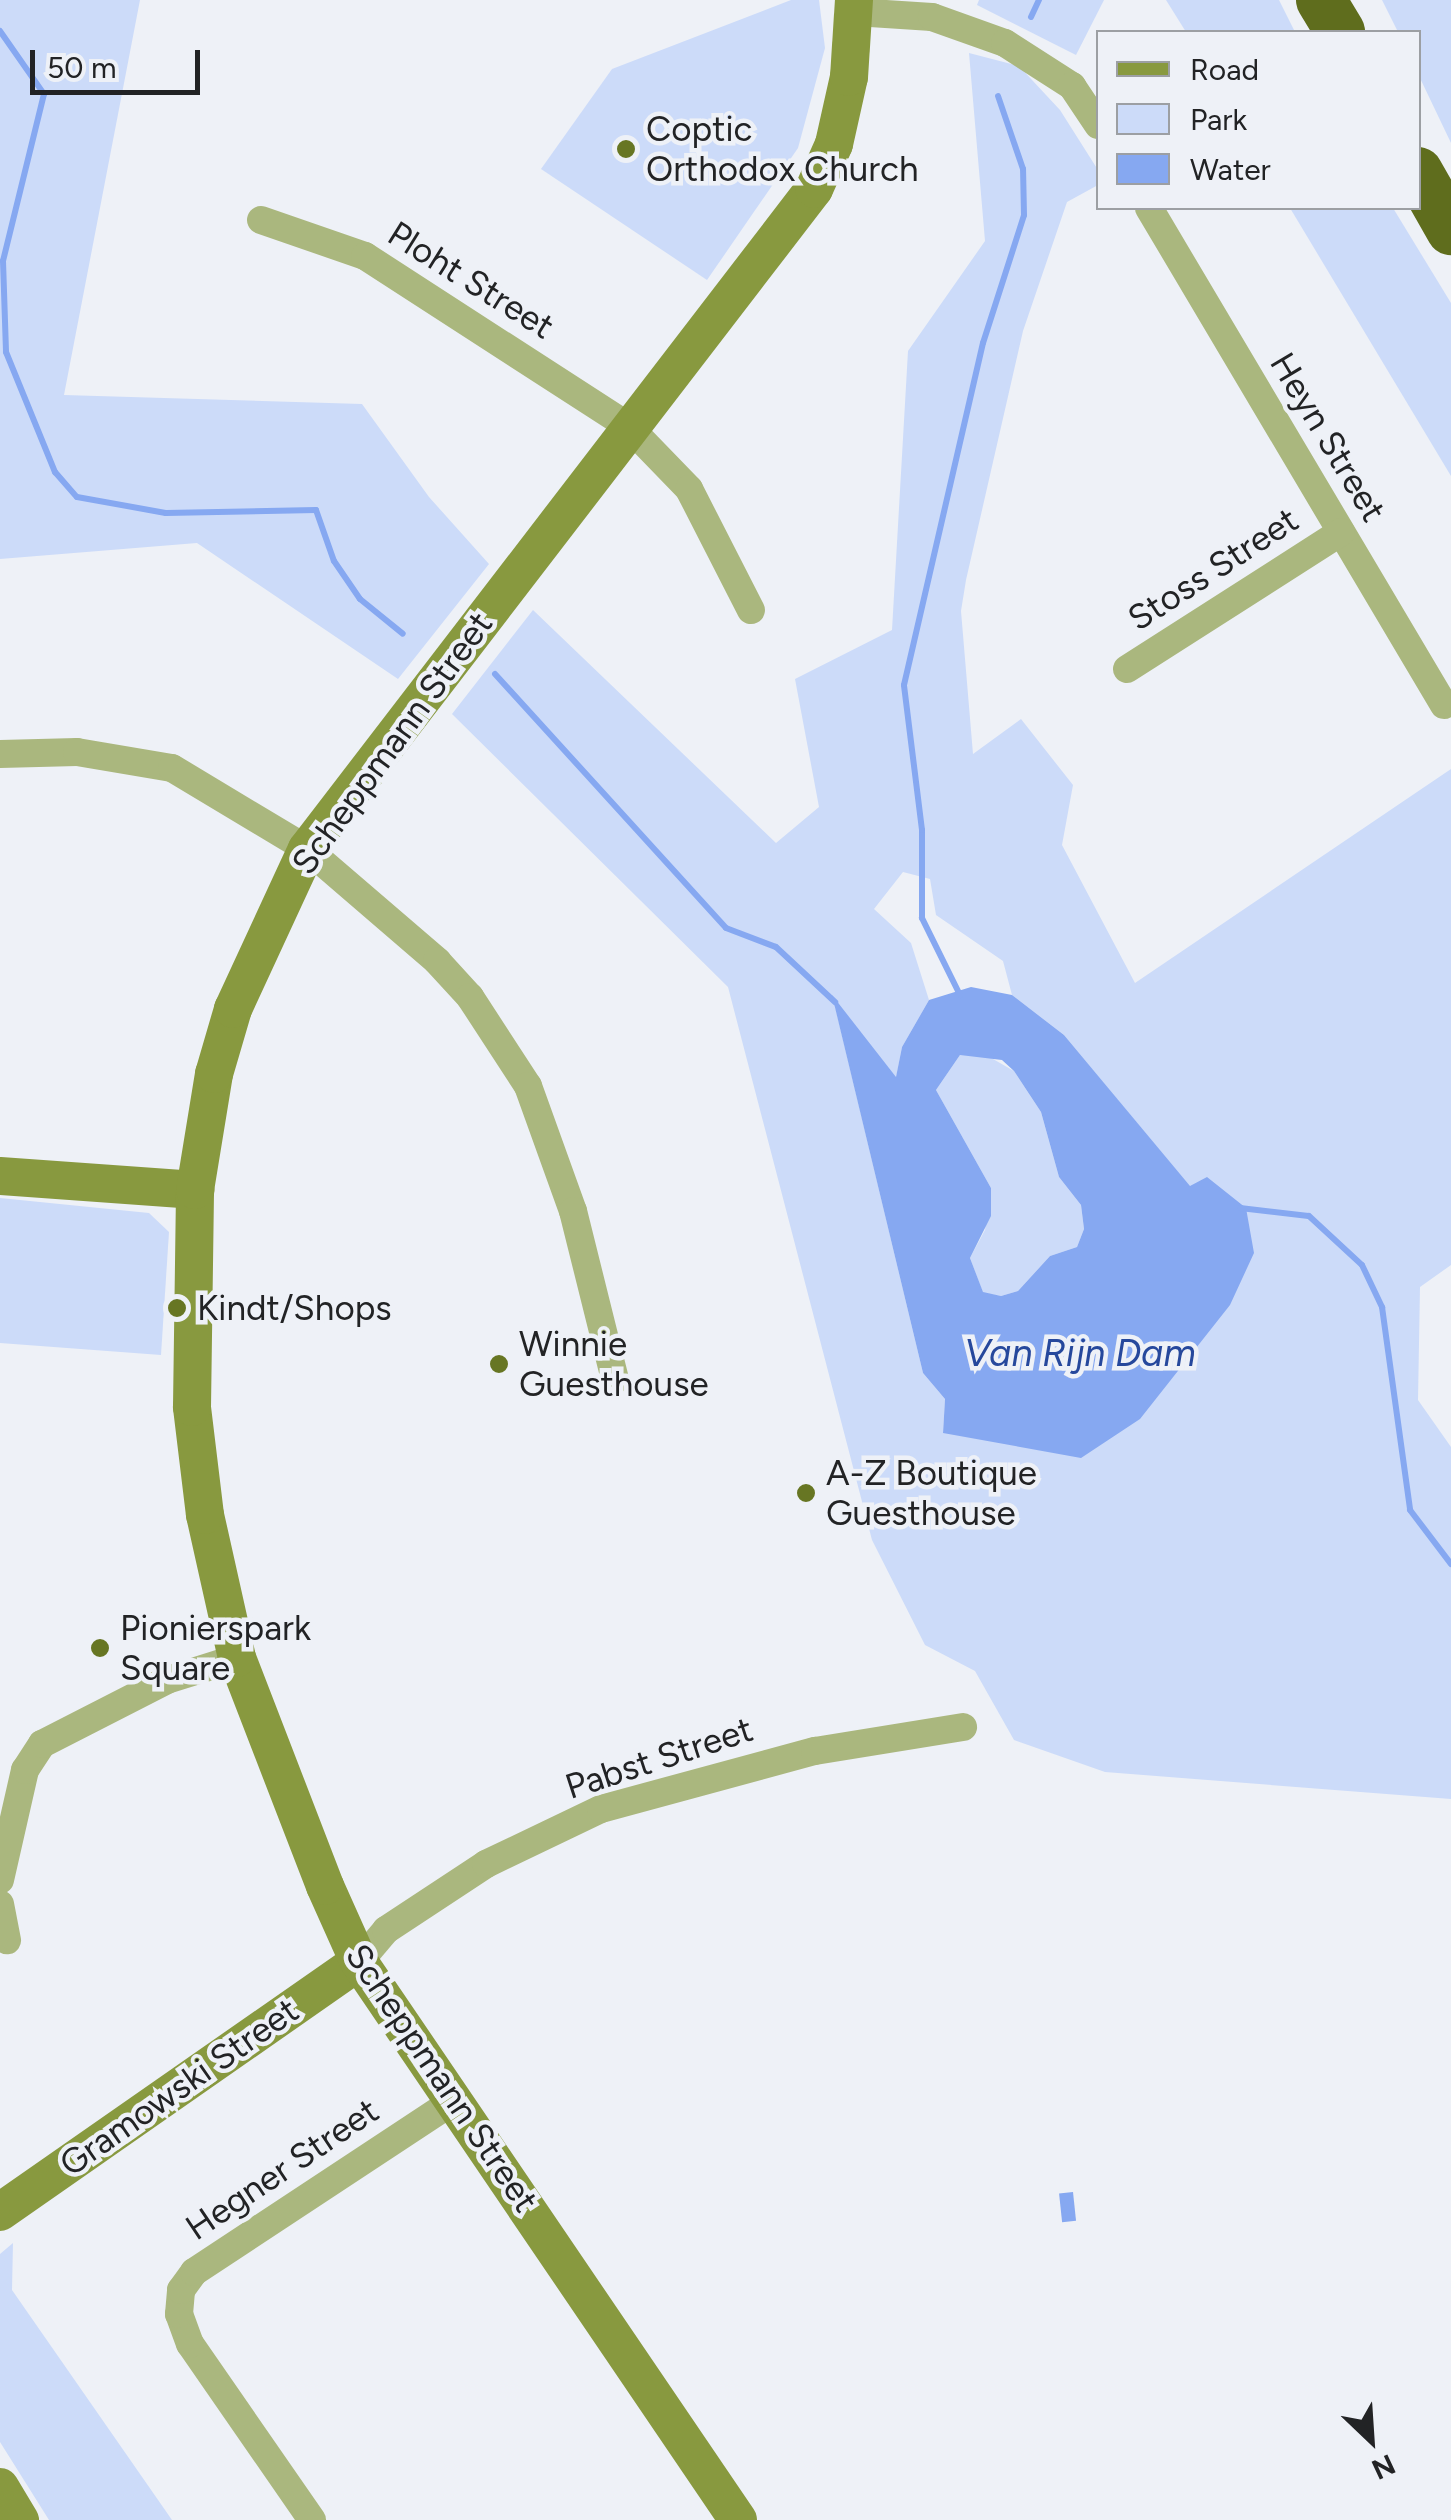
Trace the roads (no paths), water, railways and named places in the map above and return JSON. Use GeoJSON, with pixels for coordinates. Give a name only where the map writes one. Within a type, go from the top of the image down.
{"type":"FeatureCollection","features":[{"type":"Feature","properties":{"kind":"highway"},"geometry":{"type":"LineString","coordinates":[[1322,0],[1339,30]]}},
{"type":"Feature","properties":{"kind":"highway"},"geometry":{"type":"LineString","coordinates":[[1421,177],[1451,230]]}},
{"type":"Feature","properties":{"kind":"street"},"geometry":{"type":"LineString","coordinates":[[855,6],[932,17],[1005,43],[1072,86],[1096,122]]}},
{"type":"Feature","properties":{"kind":"street","name":"Scheppmann Street"},"geometry":{"type":"LineString","coordinates":[[738,2520],[358,1962],[237,1658],[195,1442],[195,1190],[214,1074],[233,1009],[308,849],[814,189],[834,144],[855,6]]}},
{"type":"Feature","properties":{"kind":"street","name":"Heyn Street"},"geometry":{"type":"LineString","coordinates":[[1150,210],[1444,704]]}},
{"type":"Feature","properties":{"kind":"street","name":"Ploht Street"},"geometry":{"type":"LineString","coordinates":[[261,220],[365,256],[629,427],[689,490],[751,610]]}},
{"type":"Feature","properties":{"kind":"street","name":"Stoss Street"},"geometry":{"type":"LineString","coordinates":[[1127,669],[1341,532]]}},
{"type":"Feature","properties":{"kind":"street"},"geometry":{"type":"LineString","coordinates":[[0,754],[77,752],[172,768],[308,849],[437,961],[510,1056],[553,1146],[615,1380]]}},
{"type":"Feature","properties":{"kind":"street"},"geometry":{"type":"LineString","coordinates":[[0,1176],[195,1190]]}},
{"type":"Feature","properties":{"kind":"street"},"geometry":{"type":"LineString","coordinates":[[0,1880],[2,1845],[25,1770],[42,1744],[168,1680],[237,1658]]}},
{"type":"Feature","properties":{"kind":"street","name":"Pabst Street"},"geometry":{"type":"LineString","coordinates":[[358,1962],[386,1930],[486,1864],[601,1809],[815,1751],[963,1727]]}},
{"type":"Feature","properties":{"kind":"street"},"geometry":{"type":"LineString","coordinates":[[0,1904],[8,1940]]}},
{"type":"Feature","properties":{"kind":"street","name":"Gramowski Street"},"geometry":{"type":"LineString","coordinates":[[1,2211],[358,1962]]}},
{"type":"Feature","properties":{"kind":"street","name":"Hegner Street"},"geometry":{"type":"LineString","coordinates":[[312,2520],[190,2344],[179,2314],[182,2290],[194,2272],[455,2100]]}},
{"type":"Feature","properties":{"kind":"street"},"geometry":{"type":"LineString","coordinates":[[0,2487],[20,2520]]}},
{"type":"Feature","properties":{"kind":"water","name":"Van Rijn Dam"},"geometry":{"type":"Polygon","coordinates":[[[971,987],[1012,995],[1064,1035],[1190,1186],[1207,1177],[1246,1208],[1254,1253],[1230,1305],[1140,1419],[1081,1458],[943,1433],[945,1399],[923,1373],[832,995],[896,1077],[902,1047],[929,1000],[971,987]],[[960,1055],[936,1090],[991,1188],[991,1216],[970,1258],[983,1292],[1001,1296],[1018,1291],[1050,1256],[1077,1247],[1084,1229],[1081,1205],[1059,1177],[1041,1112],[1002,1060],[960,1055]]]}},
{"type":"Feature","properties":{"kind":"water"},"geometry":{"type":"Polygon","coordinates":[[[1073,2192],[1076,2221],[1062,2222],[1059,2193],[1073,2192]]]}},
{"type":"Feature","properties":{"kind":"waterway"},"geometry":{"type":"LineString","coordinates":[[1031,17],[1039,0]]}},
{"type":"Feature","properties":{"kind":"waterway"},"geometry":{"type":"LineString","coordinates":[[0,31],[44,94],[3,261],[6,352],[55,472],[77,497],[166,513],[316,510],[334,561],[360,599],[403,634]]}},
{"type":"Feature","properties":{"kind":"waterway"},"geometry":{"type":"LineString","coordinates":[[960,995],[922,918],[922,830],[904,685],[983,343],[1024,215],[1023,169],[998,96]]}},
{"type":"Feature","properties":{"kind":"waterway"},"geometry":{"type":"LineString","coordinates":[[495,674],[726,928],[776,947],[835,1002]]}},
{"type":"Feature","properties":{"kind":"waterway"},"geometry":{"type":"LineString","coordinates":[[1240,1208],[1309,1216],[1362,1265],[1382,1307],[1410,1510],[1451,1564]]}},
{"type":"Feature","properties":{"kind":"place","name":"Coptic Orthodox Church"},"geometry":{"type":"Point","coordinates":[626,149]}},
{"type":"Feature","properties":{"kind":"place","name":"Kindt/Shops"},"geometry":{"type":"Point","coordinates":[177,1308]}},
{"type":"Feature","properties":{"kind":"place","name":"Winnie Guesthouse"},"geometry":{"type":"Point","coordinates":[499,1364]}},
{"type":"Feature","properties":{"kind":"place","name":"A-Z Boutique Guesthouse"},"geometry":{"type":"Point","coordinates":[806,1493]}},
{"type":"Feature","properties":{"kind":"place","name":"Pionierspark Square"},"geometry":{"type":"Point","coordinates":[100,1648]}}]}
